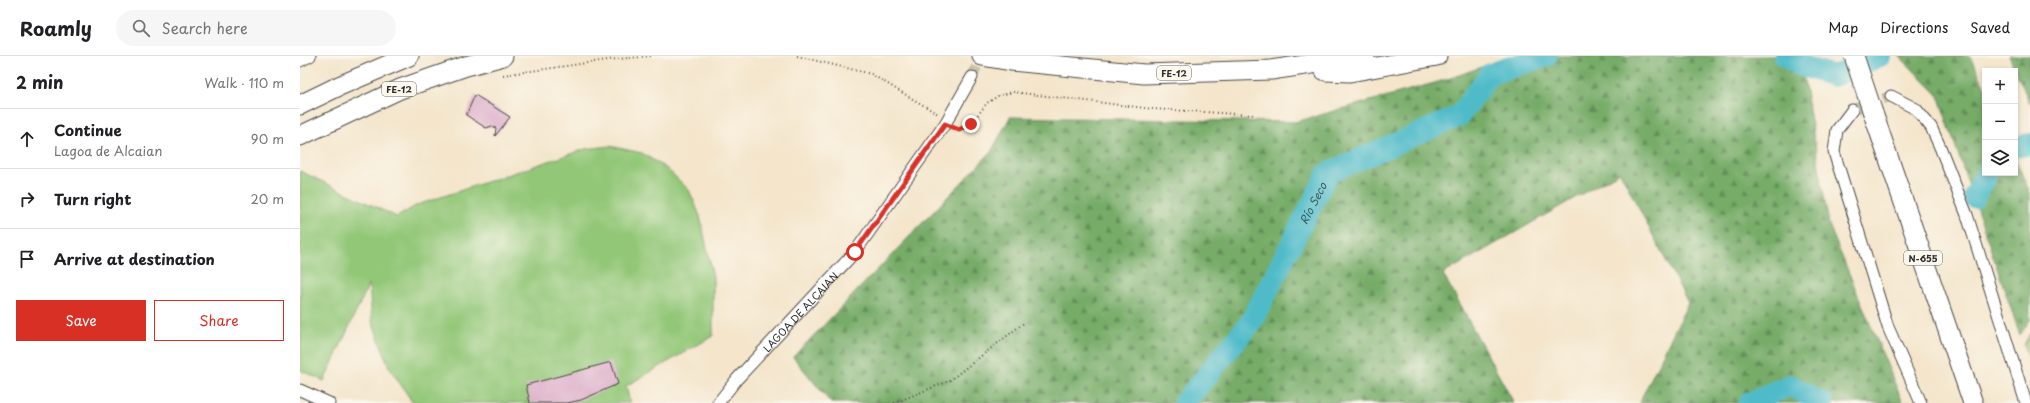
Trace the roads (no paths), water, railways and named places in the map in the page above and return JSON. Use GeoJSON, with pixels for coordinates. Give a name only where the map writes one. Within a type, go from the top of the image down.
{"type":"FeatureCollection","features":[{"type":"Feature","properties":{"kind":"highway","name":"FE-12"},"geometry":{"type":"LineString","coordinates":[[300,105],[338,86],[409,56]]}},
{"type":"Feature","properties":{"kind":"highway","name":"FE-12"},"geometry":{"type":"LineString","coordinates":[[982,56],[1011,61],[1144,74],[1271,70],[1365,56]]}},
{"type":"Feature","properties":{"kind":"highway"},"geometry":{"type":"LineString","coordinates":[[1271,70],[1350,72],[1437,56]]}},
{"type":"Feature","properties":{"kind":"highway","name":"N-655"},"geometry":{"type":"LineString","coordinates":[[1854,56],[1973,403]]}},
{"type":"Feature","properties":{"kind":"highway","name":"FE-12"},"geometry":{"type":"LineString","coordinates":[[300,136],[400,89],[466,66],[503,65]]}},
{"type":"Feature","properties":{"kind":"street"},"geometry":{"type":"LineString","coordinates":[[300,61],[310,56]]}},
{"type":"Feature","properties":{"kind":"street","name":"LAGOA DE ALCAIAN"},"geometry":{"type":"LineString","coordinates":[[718,403],[737,379],[855,252],[946,122],[972,77]]}},
{"type":"Feature","properties":{"kind":"street"},"geometry":{"type":"LineString","coordinates":[[1891,96],[1916,109],[1931,127],[1937,140],[1967,215],[2026,403]]}},
{"type":"Feature","properties":{"kind":"street"},"geometry":{"type":"LineString","coordinates":[[1852,110],[1837,130],[1834,152],[1888,328],[1921,403]]}},
{"type":"Feature","properties":{"kind":"street"},"geometry":{"type":"LineString","coordinates":[[300,390],[329,403]]}},
{"type":"Feature","properties":{"kind":"waterway","name":"Río Seco"},"geometry":{"type":"LineString","coordinates":[[1184,403],[1251,322],[1328,173],[1459,116],[1490,74],[1546,56]]}},
{"type":"Feature","properties":{"kind":"waterway","name":"Río Seco"},"geometry":{"type":"LineString","coordinates":[[1785,56],[1800,65],[1834,76],[1880,56]]}},
{"type":"Feature","properties":{"kind":"waterway"},"geometry":{"type":"LineString","coordinates":[[2018,146],[2030,144]]}},
{"type":"Feature","properties":{"kind":"waterway"},"geometry":{"type":"LineString","coordinates":[[1974,197],[1985,176]]}},
{"type":"Feature","properties":{"kind":"waterway"},"geometry":{"type":"LineString","coordinates":[[1749,403],[1790,385],[1822,403]]}},
{"type":"Feature","properties":{"kind":"tunnel"},"geometry":{"type":"LineString","coordinates":[[972,77],[981,56]]}},
{"type":"Feature","properties":{"kind":"tunnel"},"geometry":{"type":"LineString","coordinates":[[1852,110],[1891,96]]}}]}
